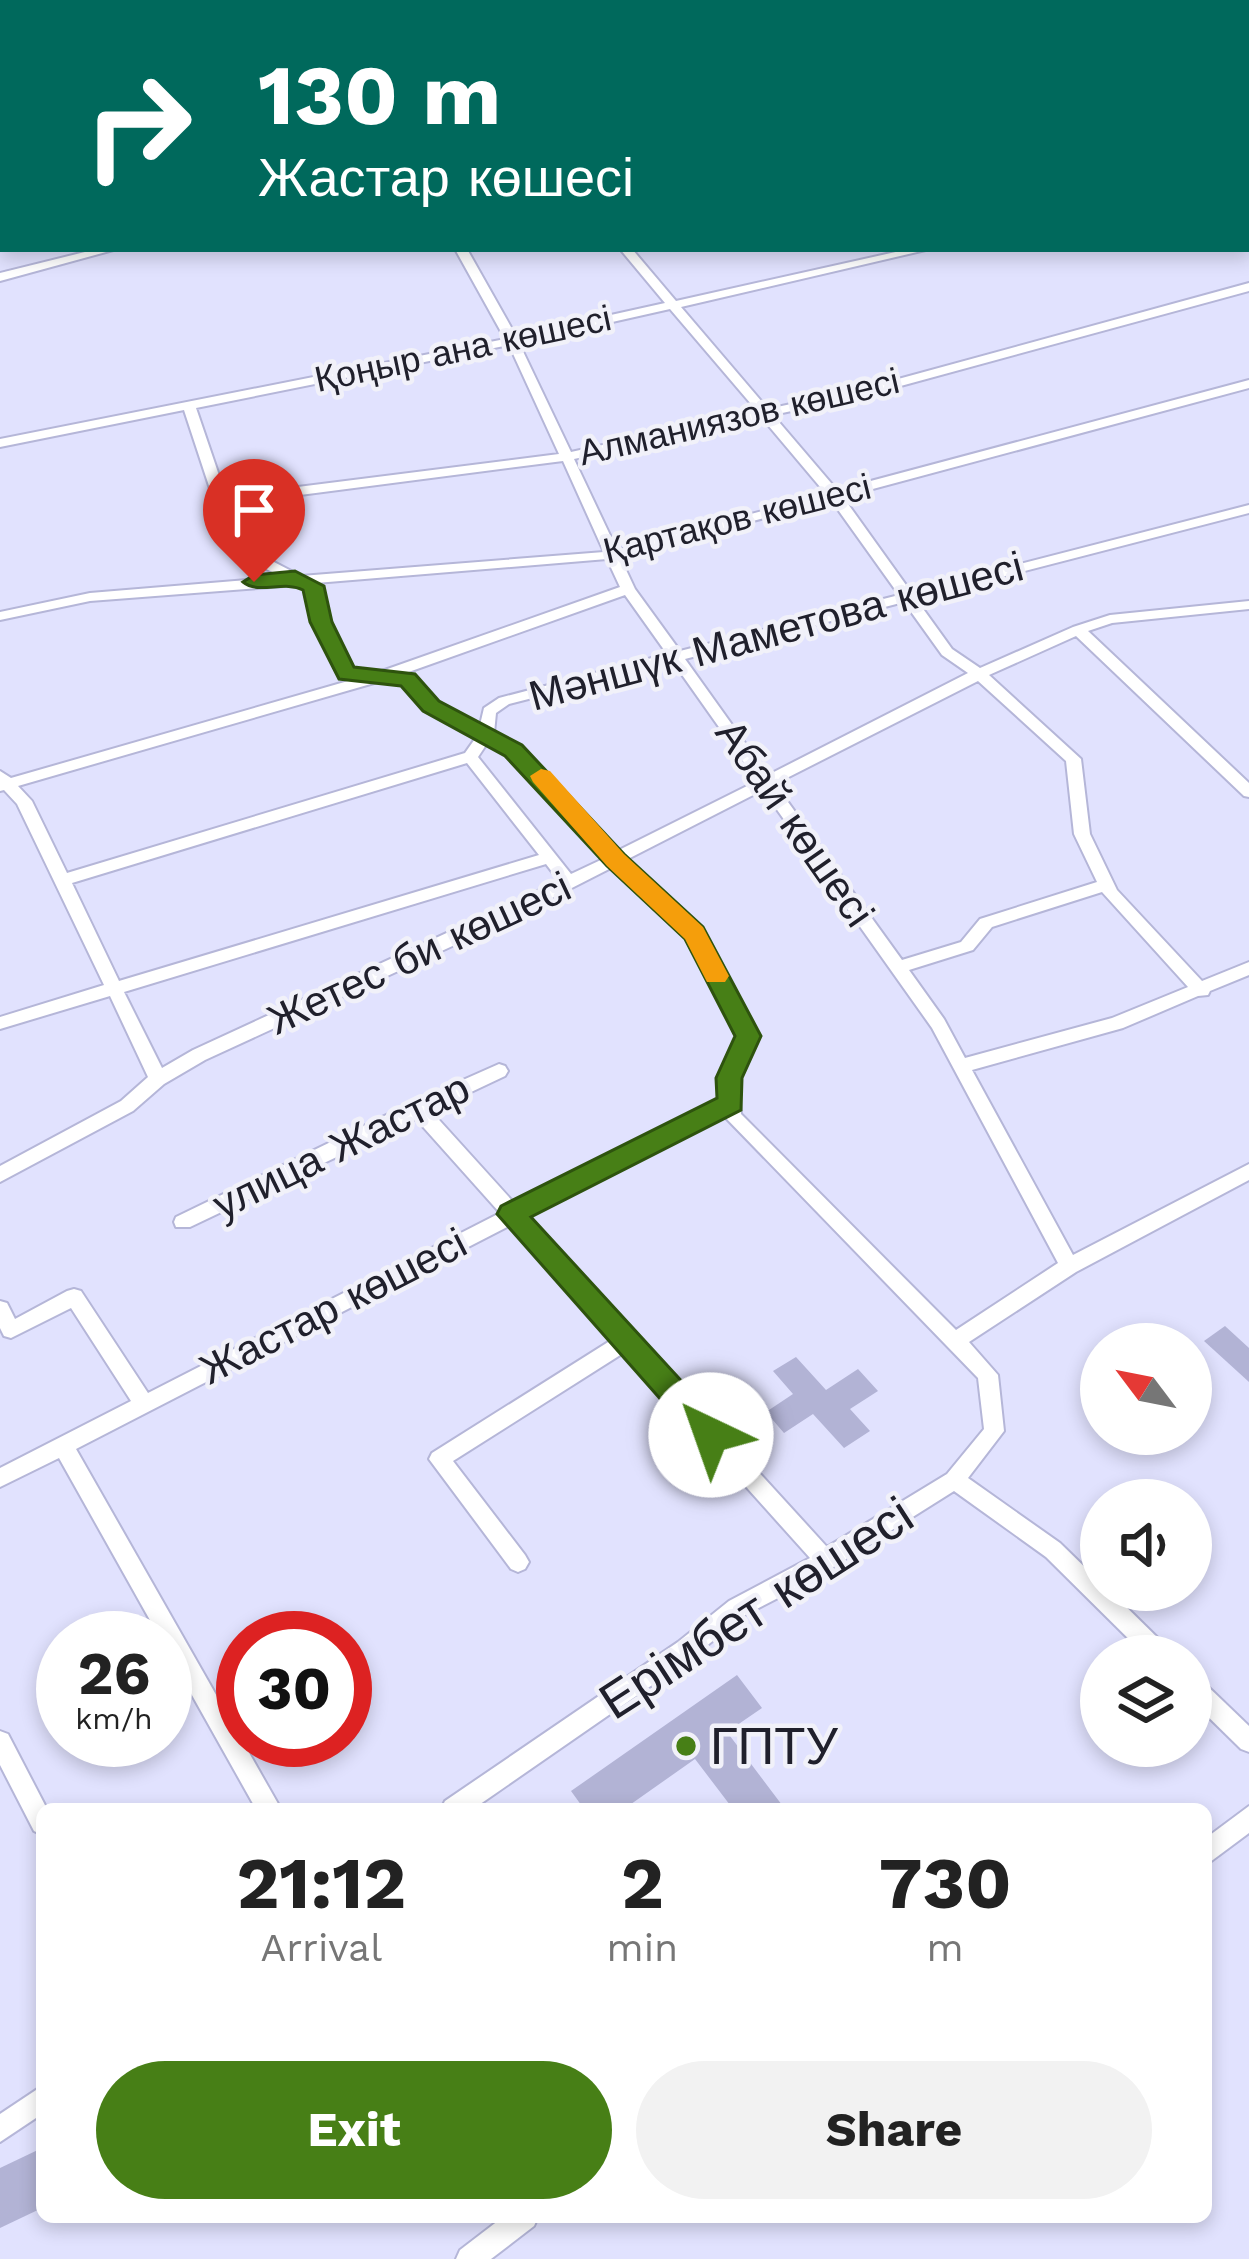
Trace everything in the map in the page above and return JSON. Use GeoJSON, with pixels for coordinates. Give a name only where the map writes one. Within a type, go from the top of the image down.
{"type":"FeatureCollection","features":[{"type":"Feature","properties":{"kind":"street"},"geometry":{"type":"LineString","coordinates":[[0,278],[100,252]]}},
{"type":"Feature","properties":{"kind":"street","name":"Абай көшесі"},"geometry":{"type":"LineString","coordinates":[[466,252],[628,589],[897,968],[961,1066],[1069,1266]]}},
{"type":"Feature","properties":{"kind":"street"},"geometry":{"type":"LineString","coordinates":[[629,252],[878,550],[903,596],[947,652],[979,674],[1073,759],[1082,834],[1107,885],[1202,991]]}},
{"type":"Feature","properties":{"kind":"street","name":"Қоңыр ана көшесі"},"geometry":{"type":"LineString","coordinates":[[0,443],[511,341],[910,252]]}},
{"type":"Feature","properties":{"kind":"street","name":"Алманиязов көшесі"},"geometry":{"type":"LineString","coordinates":[[221,502],[566,457],[871,390],[1249,287]]}},
{"type":"Feature","properties":{"kind":"street","name":"Қартақов көшесі"},"geometry":{"type":"LineString","coordinates":[[0,616],[90,597],[612,555],[1249,383]]}},
{"type":"Feature","properties":{"kind":"street"},"geometry":{"type":"LineString","coordinates":[[189,405],[221,502],[267,564],[313,586],[321,622],[346,674],[407,679],[431,706],[486,734],[532,766],[616,860],[694,934],[748,1036],[729,1078],[732,1116],[988,1375],[994,1431],[954,1480]]}},
{"type":"Feature","properties":{"kind":"street","name":"Мәншүк Маметова көшесі"},"geometry":{"type":"LineString","coordinates":[[470,757],[486,734],[489,711],[504,701],[1249,509]]}},
{"type":"Feature","properties":{"kind":"street"},"geometry":{"type":"LineString","coordinates":[[3,782],[380,677],[628,589]]}},
{"type":"Feature","properties":{"kind":"street","name":"Жетес би көшесі"},"geometry":{"type":"LineString","coordinates":[[0,1174],[128,1106],[158,1078],[199,1055],[569,883],[979,674],[1110,619],[1249,604]]}},
{"type":"Feature","properties":{"kind":"street"},"geometry":{"type":"LineString","coordinates":[[1078,630],[1249,792]]}},
{"type":"Feature","properties":{"kind":"street"},"geometry":{"type":"LineString","coordinates":[[62,880],[470,757],[569,883]]}},
{"type":"Feature","properties":{"kind":"street"},"geometry":{"type":"LineString","coordinates":[[3,782],[24,801],[158,1078]]}},
{"type":"Feature","properties":{"kind":"street"},"geometry":{"type":"LineString","coordinates":[[0,1023],[548,858]]}},
{"type":"Feature","properties":{"kind":"street"},"geometry":{"type":"LineString","coordinates":[[897,968],[967,946],[986,923],[1107,885]]}},
{"type":"Feature","properties":{"kind":"street"},"geometry":{"type":"LineString","coordinates":[[961,1066],[1118,1023],[1249,968]]}},
{"type":"Feature","properties":{"kind":"street","name":"улица Жастар"},"geometry":{"type":"LineString","coordinates":[[183,1222],[500,1071]]}},
{"type":"Feature","properties":{"kind":"street","name":"Жастар көшесі"},"geometry":{"type":"LineString","coordinates":[[0,1478],[731,1103]]}},
{"type":"Feature","properties":{"kind":"street"},"geometry":{"type":"LineString","coordinates":[[417,1108],[825,1560]]}},
{"type":"Feature","properties":{"kind":"street"},"geometry":{"type":"LineString","coordinates":[[955,1341],[1069,1266],[1249,1171]]}},
{"type":"Feature","properties":{"kind":"street"},"geometry":{"type":"LineString","coordinates":[[0,1309],[11,1330],[74,1297],[144,1404]]}},
{"type":"Feature","properties":{"kind":"street"},"geometry":{"type":"LineString","coordinates":[[518,1562],[439,1459],[626,1341]]}},
{"type":"Feature","properties":{"kind":"street"},"geometry":{"type":"LineString","coordinates":[[63,1446],[266,1803]]}},
{"type":"Feature","properties":{"kind":"street","name":"Ерімбет көшесі"},"geometry":{"type":"LineString","coordinates":[[462,1803],[686,1649],[737,1607],[825,1560],[954,1480],[1053,1550],[1140,1635]]}},
{"type":"Feature","properties":{"kind":"street"},"geometry":{"type":"LineString","coordinates":[[1212,1706],[1249,1742]]}},
{"type":"Feature","properties":{"kind":"street"},"geometry":{"type":"LineString","coordinates":[[0,1742],[36,1811]]}},
{"type":"Feature","properties":{"kind":"street"},"geometry":{"type":"LineString","coordinates":[[1212,1847],[1249,1818]]}},
{"type":"Feature","properties":{"kind":"street"},"geometry":{"type":"LineString","coordinates":[[0,2129],[36,2103]]}},
{"type":"Feature","properties":{"kind":"street"},"geometry":{"type":"LineString","coordinates":[[469,2259],[517,2223]]}},
{"type":"Feature","properties":{"kind":"building"},"geometry":{"type":"Polygon","coordinates":[[[1225,1326],[1249,1348],[1249,1382],[1212,1348],[1212,1335],[1225,1326]]]}},
{"type":"Feature","properties":{"kind":"building"},"geometry":{"type":"Polygon","coordinates":[[[796,1357],[826,1390],[858,1369],[878,1391],[850,1409],[870,1431],[844,1448],[813,1414],[784,1433],[766,1412],[793,1394],[773,1371],[796,1357]]]}},
{"type":"Feature","properties":{"kind":"building","name":"ГПТУ"},"geometry":{"type":"Polygon","coordinates":[[[737,1675],[762,1708],[727,1732],[780,1803],[728,1803],[695,1759],[633,1803],[580,1803],[571,1791],[737,1675]]]}},
{"type":"Feature","properties":{"kind":"building"},"geometry":{"type":"Polygon","coordinates":[[[36,2151],[36,2211],[0,2228],[0,2168],[36,2151]]]}},
{"type":"Feature","properties":{"kind":"slow traffic"},"geometry":{"type":"LineString","coordinates":[[541,776],[616,860],[694,934],[716,976]]}},
{"type":"Feature","properties":{"kind":"place","name":"ГПТУ"},"geometry":{"type":"Point","coordinates":[686,1746]}},
{"type":"Feature","properties":{"kind":"route"},"geometry":{"type":"LineString","coordinates":[[254,582],[295,578],[313,586],[321,622],[346,674],[407,679],[431,706],[514,751],[616,860],[694,934],[748,1036],[729,1078],[731,1103],[511,1214],[711,1435]]}}]}
